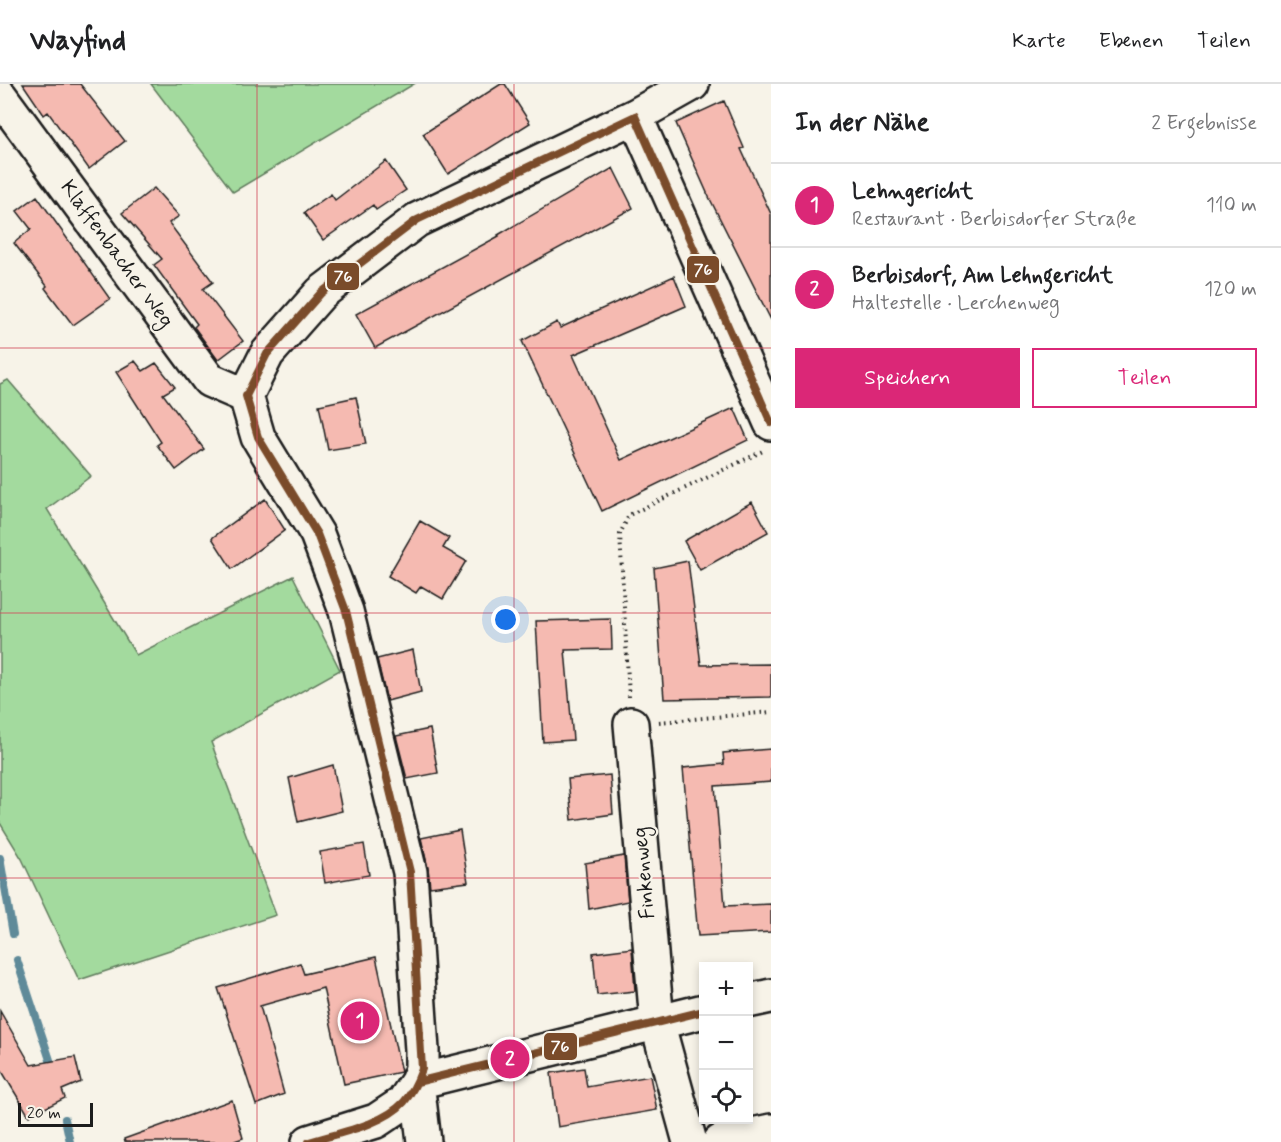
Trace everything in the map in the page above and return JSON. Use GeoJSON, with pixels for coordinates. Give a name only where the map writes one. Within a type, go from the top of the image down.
{"type":"FeatureCollection","features":[{"type":"Feature","properties":{"kind":"street"},"geometry":{"type":"LineString","coordinates":[[309,1142],[376,1121],[403,1102],[417,1082],[422,1069],[410,872],[349,622],[317,534],[258,437],[246,396],[267,354],[321,293],[417,220],[635,116],[692,84]]}},
{"type":"Feature","properties":{"kind":"street","name":"Klaffenbacher Weg"},"geometry":{"type":"LineString","coordinates":[[0,96],[209,380],[246,396]]}},
{"type":"Feature","properties":{"kind":"street"},"geometry":{"type":"LineString","coordinates":[[635,116],[771,423]]}},
{"type":"Feature","properties":{"kind":"street","name":"Finkenweg"},"geometry":{"type":"LineString","coordinates":[[631,724],[657,1022],[690,1142]]}},
{"type":"Feature","properties":{"kind":"street"},"geometry":{"type":"LineString","coordinates":[[753,1000],[771,996]]}},
{"type":"Feature","properties":{"kind":"street"},"geometry":{"type":"LineString","coordinates":[[417,1082],[699,1012]]}},
{"type":"Feature","properties":{"kind":"street"},"geometry":{"type":"LineString","coordinates":[[417,1082],[424,1142]]}},
{"type":"Feature","properties":{"kind":"street"},"geometry":{"type":"LineString","coordinates":[[720,1142],[771,1131]]}},
{"type":"Feature","properties":{"kind":"path"},"geometry":{"type":"LineString","coordinates":[[771,447],[629,514],[620,534],[631,724],[771,712]]}},
{"type":"Feature","properties":{"kind":"green space"},"geometry":{"type":"Polygon","coordinates":[[[151,84],[414,84],[233,192],[151,84]]]}},
{"type":"Feature","properties":{"kind":"green space"},"geometry":{"type":"Polygon","coordinates":[[[8,380],[91,476],[47,509],[136,655],[293,576],[340,670],[211,742],[276,915],[79,980],[22,859],[0,823],[0,384],[8,380]]]}},
{"type":"Feature","properties":{"kind":"building"},"geometry":{"type":"Polygon","coordinates":[[[23,84],[80,84],[125,141],[89,169],[48,112],[44,115],[23,84]]]}},
{"type":"Feature","properties":{"kind":"building"},"geometry":{"type":"Polygon","coordinates":[[[501,84],[505,84],[530,123],[448,174],[423,134],[501,84]]]}},
{"type":"Feature","properties":{"kind":"building"},"geometry":{"type":"Polygon","coordinates":[[[724,101],[744,148],[741,149],[771,214],[771,320],[708,195],[676,123],[724,101]]]}},
{"type":"Feature","properties":{"kind":"building"},"geometry":{"type":"Polygon","coordinates":[[[386,161],[406,190],[376,210],[373,205],[323,240],[304,213],[331,194],[335,200],[386,161]]]}},
{"type":"Feature","properties":{"kind":"building"},"geometry":{"type":"Polygon","coordinates":[[[613,168],[633,208],[375,348],[356,314],[499,236],[613,168]]]}},
{"type":"Feature","properties":{"kind":"building"},"geometry":{"type":"Polygon","coordinates":[[[154,188],[179,216],[169,223],[213,282],[203,289],[243,341],[218,360],[194,327],[197,324],[154,265],[162,259],[122,213],[154,188]]]}},
{"type":"Feature","properties":{"kind":"building"},"geometry":{"type":"Polygon","coordinates":[[[37,196],[110,299],[73,325],[14,243],[31,229],[17,211],[37,196]]]}},
{"type":"Feature","properties":{"kind":"building"},"geometry":{"type":"Polygon","coordinates":[[[674,276],[686,306],[573,355],[621,460],[734,408],[748,440],[602,511],[522,341],[557,322],[560,328],[674,276]]]}},
{"type":"Feature","properties":{"kind":"building"},"geometry":{"type":"Polygon","coordinates":[[[135,361],[143,371],[156,363],[175,387],[163,394],[204,449],[176,470],[157,445],[161,442],[116,372],[135,361]]]}},
{"type":"Feature","properties":{"kind":"building"},"geometry":{"type":"Polygon","coordinates":[[[356,397],[366,444],[328,450],[319,405],[356,397]]]}},
{"type":"Feature","properties":{"kind":"building"},"geometry":{"type":"Polygon","coordinates":[[[265,499],[285,530],[232,569],[212,538],[265,499]]]}},
{"type":"Feature","properties":{"kind":"building"},"geometry":{"type":"Polygon","coordinates":[[[752,502],[768,532],[700,570],[684,541],[752,502]]]}},
{"type":"Feature","properties":{"kind":"building"},"geometry":{"type":"Polygon","coordinates":[[[420,521],[449,538],[443,548],[466,561],[443,599],[421,586],[416,593],[388,576],[420,521]]]}},
{"type":"Feature","properties":{"kind":"building"},"geometry":{"type":"Polygon","coordinates":[[[688,561],[701,665],[771,664],[771,697],[664,699],[654,568],[688,561]]]}},
{"type":"Feature","properties":{"kind":"building"},"geometry":{"type":"Polygon","coordinates":[[[611,619],[612,649],[565,650],[573,740],[543,742],[536,621],[611,619]]]}},
{"type":"Feature","properties":{"kind":"building"},"geometry":{"type":"Polygon","coordinates":[[[413,650],[421,692],[387,701],[377,659],[413,650]]]}},
{"type":"Feature","properties":{"kind":"building"},"geometry":{"type":"Polygon","coordinates":[[[430,729],[438,773],[407,779],[396,736],[430,729]]]}},
{"type":"Feature","properties":{"kind":"building"},"geometry":{"type":"Polygon","coordinates":[[[771,749],[771,782],[715,786],[725,906],[771,904],[771,932],[698,936],[683,768],[724,764],[723,753],[771,749]]]}},
{"type":"Feature","properties":{"kind":"building"},"geometry":{"type":"Polygon","coordinates":[[[333,765],[342,811],[298,822],[289,778],[333,765]]]}},
{"type":"Feature","properties":{"kind":"building"},"geometry":{"type":"Polygon","coordinates":[[[610,775],[613,814],[572,820],[568,779],[610,775]]]}},
{"type":"Feature","properties":{"kind":"building"},"geometry":{"type":"Polygon","coordinates":[[[460,830],[468,882],[430,887],[421,838],[460,830]]]}},
{"type":"Feature","properties":{"kind":"building"},"geometry":{"type":"Polygon","coordinates":[[[364,844],[369,875],[325,883],[320,852],[364,844]]]}},
{"type":"Feature","properties":{"kind":"building"},"geometry":{"type":"Polygon","coordinates":[[[624,856],[628,901],[589,909],[585,863],[624,856]]]}},
{"type":"Feature","properties":{"kind":"building"},"geometry":{"type":"Polygon","coordinates":[[[632,948],[635,991],[597,995],[593,953],[632,948]]]}},
{"type":"Feature","properties":{"kind":"building"},"geometry":{"type":"Polygon","coordinates":[[[376,957],[401,1072],[344,1084],[323,988],[260,1006],[284,1094],[256,1105],[218,988],[300,963],[304,974],[376,957]]]}},
{"type":"Feature","properties":{"kind":"building"},"geometry":{"type":"Polygon","coordinates":[[[0,1011],[31,1065],[75,1057],[81,1082],[62,1090],[65,1098],[29,1116],[0,1068],[0,1011]]]}},
{"type":"Feature","properties":{"kind":"building"},"geometry":{"type":"Polygon","coordinates":[[[584,1068],[587,1087],[650,1076],[657,1110],[558,1127],[551,1073],[584,1068]]]}},
{"type":"Feature","properties":{"kind":"building"},"geometry":{"type":"Polygon","coordinates":[[[232,1100],[243,1138],[232,1142],[125,1142],[124,1139],[232,1100]]]}},
{"type":"Feature","properties":{"kind":"waterway"},"geometry":{"type":"LineString","coordinates":[[0,858],[13,934]]}},
{"type":"Feature","properties":{"kind":"waterway"},"geometry":{"type":"LineString","coordinates":[[17,960],[51,1063]]}},
{"type":"Feature","properties":{"kind":"waterway"},"geometry":{"type":"LineString","coordinates":[[65,1119],[70,1142]]}},
{"type":"Feature","properties":{"kind":"transit line","name":"76"},"geometry":{"type":"LineString","coordinates":[[635,116],[771,423]]}},
{"type":"Feature","properties":{"kind":"transit line","name":"76"},"geometry":{"type":"LineString","coordinates":[[309,1142],[360,1127],[395,1110],[410,1095],[422,1069],[410,872],[346,611],[317,534],[258,437],[246,396],[267,354],[321,293],[417,220],[635,116]]}},
{"type":"Feature","properties":{"kind":"transit line","name":"76"},"geometry":{"type":"LineString","coordinates":[[417,1082],[699,1012]]}},
{"type":"Feature","properties":{"kind":"place","name":"Lehngericht"},"geometry":{"type":"Point","coordinates":[360,1021]}},
{"type":"Feature","properties":{"kind":"place","name":"Berbisdorf, Am Lehngericht"},"geometry":{"type":"Point","coordinates":[510,1059]}}]}
